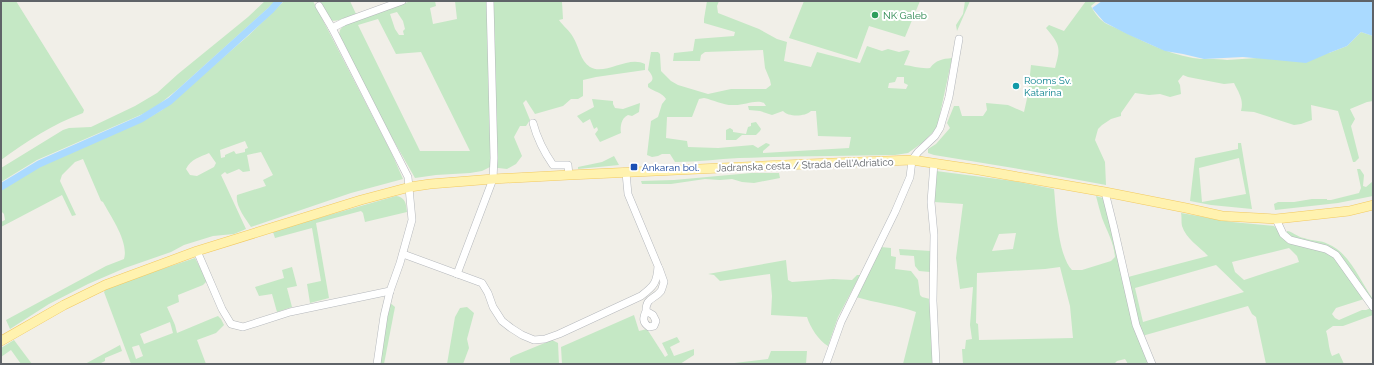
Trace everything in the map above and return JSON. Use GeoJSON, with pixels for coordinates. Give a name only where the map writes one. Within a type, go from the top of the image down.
{"type":"FeatureCollection","features":[{"type":"Feature","properties":{"kind":"main road","name":"Jadranska cesta / Strada dell'Adriatico"},"geometry":{"type":"LineString","coordinates":[[1,341],[64,305],[105,285],[197,251],[361,200],[410,187],[430,184],[569,175],[912,160],[1105,192],[1222,216],[1276,219],[1349,211],[1373,205]]}},
{"type":"Feature","properties":{"kind":"street"},"geometry":{"type":"LineString","coordinates":[[332,28],[344,22],[402,1]]}},
{"type":"Feature","properties":{"kind":"street"},"geometry":{"type":"LineString","coordinates":[[457,274],[493,179],[494,158],[490,1]]}},
{"type":"Feature","properties":{"kind":"street"},"geometry":{"type":"LineString","coordinates":[[319,6],[332,28],[408,178],[410,187],[412,220],[403,254],[390,291],[384,316],[377,364]]}},
{"type":"Feature","properties":{"kind":"street"},"geometry":{"type":"LineString","coordinates":[[826,364],[841,322],[895,212],[910,177],[912,160],[918,152],[935,136],[940,128],[949,97],[959,39]]}},
{"type":"Feature","properties":{"kind":"street"},"geometry":{"type":"LineString","coordinates":[[533,122],[537,135],[553,165],[568,165],[569,175]]}},
{"type":"Feature","properties":{"kind":"street"},"geometry":{"type":"LineString","coordinates":[[934,163],[931,202],[934,236],[933,301],[936,364]]}},
{"type":"Feature","properties":{"kind":"street"},"geometry":{"type":"LineString","coordinates":[[626,173],[628,194],[664,282],[661,291],[646,304],[646,310]]}},
{"type":"Feature","properties":{"kind":"street"},"geometry":{"type":"LineString","coordinates":[[1105,192],[1136,324],[1152,364]]}},
{"type":"Feature","properties":{"kind":"street"},"geometry":{"type":"LineString","coordinates":[[1276,219],[1283,234],[1290,240],[1326,249],[1336,255],[1373,307]]}},
{"type":"Feature","properties":{"kind":"street"},"geometry":{"type":"LineString","coordinates":[[197,251],[222,309],[231,324],[243,327],[290,312],[390,291]]}},
{"type":"Feature","properties":{"kind":"street"},"geometry":{"type":"LineString","coordinates":[[403,254],[482,283],[488,293],[493,307],[502,321],[522,335],[534,340],[545,339],[559,334],[641,296],[652,288],[657,278],[658,266]]}},
{"type":"Feature","properties":{"kind":"green space"},"geometry":{"type":"Polygon","coordinates":[[[1,1],[16,1],[84,110],[83,113],[61,122],[40,134],[1,160],[1,1]]]}},
{"type":"Feature","properties":{"kind":"green space"},"geometry":{"type":"Polygon","coordinates":[[[265,1],[276,1],[177,90],[152,110],[37,160],[1,182],[1,168],[63,130],[69,128],[91,127],[135,106],[157,93],[265,1]]]}},
{"type":"Feature","properties":{"kind":"green space"},"geometry":{"type":"Polygon","coordinates":[[[284,1],[313,1],[392,154],[403,179],[351,193],[251,227],[243,216],[239,207],[237,195],[266,186],[263,180],[273,175],[261,152],[247,155],[250,171],[243,172],[239,169],[227,174],[225,172],[221,175],[246,229],[234,234],[213,236],[184,245],[171,252],[125,268],[88,284],[49,304],[10,329],[6,320],[106,266],[124,259],[125,252],[122,237],[103,202],[101,201],[83,159],[75,162],[62,175],[60,181],[76,215],[72,216],[62,195],[1,227],[1,222],[5,220],[4,214],[1,211],[1,189],[49,160],[143,121],[162,110],[248,36],[284,1]],[[245,141],[220,150],[221,158],[234,151],[236,154],[245,152],[245,149],[248,148],[245,141]],[[209,153],[190,163],[186,169],[190,175],[197,176],[214,167],[216,163],[209,153]]]}},
{"type":"Feature","properties":{"kind":"green space"},"geometry":{"type":"Polygon","coordinates":[[[320,1],[350,1],[356,14],[339,20],[330,20],[320,1]]]}},
{"type":"Feature","properties":{"kind":"green space"},"geometry":{"type":"Polygon","coordinates":[[[411,1],[435,1],[436,6],[430,8],[433,24],[457,19],[455,1],[567,1],[562,2],[563,19],[559,20],[572,35],[584,61],[590,67],[603,69],[624,63],[638,62],[645,64],[645,70],[583,80],[583,96],[578,99],[571,99],[563,106],[535,114],[526,100],[523,103],[530,120],[526,126],[520,126],[514,137],[522,156],[516,164],[507,169],[490,167],[482,171],[470,173],[415,178],[387,129],[339,35],[340,30],[345,24],[411,1]],[[397,12],[390,14],[395,29],[399,35],[404,35],[403,31],[405,29],[403,21],[397,12]],[[378,19],[358,25],[420,151],[470,151],[421,52],[396,54],[378,19]]]}},
{"type":"Feature","properties":{"kind":"green space"},"geometry":{"type":"Polygon","coordinates":[[[707,1],[719,1],[717,6],[718,13],[787,42],[784,61],[811,67],[817,52],[860,63],[867,46],[882,51],[888,49],[899,52],[907,50],[910,51],[904,65],[920,68],[930,68],[940,60],[952,58],[937,128],[922,143],[908,153],[895,155],[758,157],[675,162],[670,154],[662,154],[652,157],[647,155],[651,121],[658,117],[662,104],[666,99],[648,87],[648,84],[652,81],[652,76],[648,70],[651,52],[658,52],[660,54],[661,71],[671,81],[678,85],[708,94],[731,89],[766,89],[771,85],[765,68],[763,50],[705,52],[701,55],[700,61],[673,61],[674,53],[693,51],[695,39],[734,36],[735,32],[704,23],[707,1]],[[897,77],[895,82],[889,83],[888,88],[906,89],[908,85],[904,83],[904,77],[897,77]],[[704,98],[699,99],[692,117],[667,117],[666,138],[687,141],[688,147],[718,148],[753,145],[758,148],[766,143],[769,144],[770,145],[763,151],[763,153],[849,148],[851,137],[818,136],[816,111],[811,111],[797,116],[785,113],[783,111],[772,115],[760,111],[749,110],[748,106],[766,106],[761,102],[731,105],[704,98]]]}},
{"type":"Feature","properties":{"kind":"green space"},"geometry":{"type":"Polygon","coordinates":[[[804,1],[920,1],[905,37],[869,26],[857,59],[789,38],[804,1]]]}},
{"type":"Feature","properties":{"kind":"green space"},"geometry":{"type":"Polygon","coordinates":[[[965,1],[970,1],[957,31],[956,25],[963,14],[965,1]]]}},
{"type":"Feature","properties":{"kind":"green space"},"geometry":{"type":"Polygon","coordinates":[[[1086,1],[1097,1],[1091,6],[1095,13],[1106,24],[1163,49],[1197,59],[1227,60],[1329,53],[1347,46],[1361,32],[1373,36],[1373,101],[1350,109],[1355,119],[1351,126],[1359,158],[1353,162],[1338,111],[1311,105],[1312,120],[1294,125],[1254,112],[1241,111],[1241,100],[1234,83],[1224,84],[1183,75],[1178,81],[1181,94],[1170,97],[1160,94],[1149,95],[1135,93],[1121,113],[1121,116],[1111,119],[1098,129],[1095,140],[1105,162],[1106,185],[928,153],[928,149],[936,144],[950,128],[947,123],[954,106],[959,106],[962,116],[983,116],[987,110],[986,103],[1008,105],[1024,112],[1028,94],[1031,65],[1055,68],[1057,61],[1057,43],[1046,28],[1049,25],[1064,31],[1086,1]]]}},
{"type":"Feature","properties":{"kind":"green space"},"geometry":{"type":"Polygon","coordinates":[[[592,99],[613,101],[615,108],[623,109],[640,103],[639,112],[632,116],[628,115],[622,120],[621,133],[600,142],[595,134],[598,130],[597,127],[594,129],[590,119],[583,123],[577,116],[594,107],[592,99]]]}},
{"type":"Feature","properties":{"kind":"green space"},"geometry":{"type":"Polygon","coordinates":[[[756,122],[761,129],[756,135],[742,135],[736,140],[726,140],[726,130],[730,128],[733,132],[746,134],[748,127],[751,126],[751,123],[756,122]]]}},
{"type":"Feature","properties":{"kind":"green space"},"geometry":{"type":"Polygon","coordinates":[[[1238,143],[1241,143],[1252,209],[1211,205],[1190,201],[1195,158],[1238,149],[1238,143]],[[1239,158],[1199,168],[1202,202],[1246,194],[1239,158]]]}},
{"type":"Feature","properties":{"kind":"green space"},"geometry":{"type":"Polygon","coordinates":[[[614,156],[619,165],[578,169],[578,167],[602,162],[614,156]]]}},
{"type":"Feature","properties":{"kind":"green space"},"geometry":{"type":"Polygon","coordinates":[[[1357,169],[1360,169],[1364,175],[1363,186],[1366,187],[1372,182],[1373,183],[1373,196],[1338,203],[1275,210],[1274,204],[1278,202],[1294,202],[1312,199],[1331,200],[1359,193],[1361,188],[1357,169]]]}},
{"type":"Feature","properties":{"kind":"green space"},"geometry":{"type":"Polygon","coordinates":[[[936,171],[1013,181],[1054,189],[1058,232],[1067,263],[1072,270],[1082,270],[1111,261],[1115,257],[1112,242],[1102,218],[1096,196],[1103,198],[1148,362],[1144,364],[1128,364],[1125,359],[1117,361],[1114,364],[963,364],[962,349],[965,349],[966,340],[972,339],[970,325],[973,287],[960,289],[956,258],[963,204],[934,202],[936,171]],[[1016,233],[999,234],[992,251],[1013,249],[1016,233]],[[1060,267],[977,273],[976,323],[978,324],[979,340],[1073,338],[1070,306],[1060,267]]]}},
{"type":"Feature","properties":{"kind":"green space"},"geometry":{"type":"Polygon","coordinates":[[[751,173],[779,173],[780,178],[754,183],[732,179],[705,179],[671,184],[642,184],[641,181],[674,180],[751,173]]]}},
{"type":"Feature","properties":{"kind":"green space"},"geometry":{"type":"Polygon","coordinates":[[[396,196],[403,199],[407,212],[365,222],[361,211],[316,223],[329,298],[310,303],[307,284],[321,281],[312,228],[275,238],[273,232],[396,196]]]}},
{"type":"Feature","properties":{"kind":"green space"},"geometry":{"type":"Polygon","coordinates":[[[1181,213],[1232,222],[1274,226],[1281,233],[1325,250],[1335,258],[1364,299],[1336,308],[1332,314],[1339,320],[1362,310],[1371,308],[1373,311],[1373,315],[1343,326],[1333,326],[1326,331],[1332,356],[1339,353],[1344,364],[1266,364],[1256,317],[1252,314],[1248,306],[1142,336],[1128,277],[1208,256],[1186,235],[1182,226],[1181,213]],[[1289,248],[1232,262],[1235,272],[1244,280],[1299,262],[1297,256],[1289,248]],[[1216,265],[1135,288],[1143,322],[1244,292],[1216,265]]]}},
{"type":"Feature","properties":{"kind":"green space"},"geometry":{"type":"Polygon","coordinates":[[[1287,231],[1336,248],[1354,268],[1373,299],[1373,304],[1341,259],[1293,238],[1287,233],[1287,231]]]}},
{"type":"Feature","properties":{"kind":"green space"},"geometry":{"type":"Polygon","coordinates":[[[881,247],[891,248],[891,256],[896,257],[895,269],[911,271],[918,280],[920,295],[930,299],[933,364],[903,364],[916,312],[856,297],[881,247]]]}},
{"type":"Feature","properties":{"kind":"green space"},"geometry":{"type":"Polygon","coordinates":[[[899,249],[931,251],[930,272],[919,271],[915,266],[914,256],[900,255],[899,249]]]}},
{"type":"Feature","properties":{"kind":"green space"},"geometry":{"type":"Polygon","coordinates":[[[195,258],[207,281],[203,285],[178,295],[179,302],[167,307],[177,333],[218,316],[221,319],[224,325],[216,333],[197,340],[206,364],[131,364],[104,292],[106,289],[195,258]],[[170,322],[140,334],[144,344],[173,333],[170,322]],[[139,345],[132,347],[136,359],[143,356],[139,345]]]}},
{"type":"Feature","properties":{"kind":"green space"},"geometry":{"type":"Polygon","coordinates":[[[786,260],[788,280],[792,282],[833,279],[852,280],[857,275],[860,275],[838,317],[828,346],[821,341],[815,333],[807,317],[771,315],[772,296],[770,274],[720,281],[714,275],[708,274],[786,260]]]}},
{"type":"Feature","properties":{"kind":"green space"},"geometry":{"type":"Polygon","coordinates":[[[292,267],[297,286],[287,288],[292,307],[277,312],[272,294],[259,296],[255,287],[284,278],[282,270],[292,267]]]}},
{"type":"Feature","properties":{"kind":"green space"},"geometry":{"type":"Polygon","coordinates":[[[388,301],[395,307],[384,364],[379,364],[388,301]]]}},
{"type":"Feature","properties":{"kind":"green space"},"geometry":{"type":"Polygon","coordinates":[[[467,307],[474,313],[467,339],[469,348],[463,364],[447,364],[455,317],[460,308],[467,307]]]}},
{"type":"Feature","properties":{"kind":"green space"},"geometry":{"type":"Polygon","coordinates":[[[634,315],[639,331],[647,329],[665,357],[668,355],[662,343],[677,337],[680,342],[670,347],[674,356],[694,349],[694,355],[680,364],[562,364],[561,347],[634,315]]]}},
{"type":"Feature","properties":{"kind":"green space"},"geometry":{"type":"Polygon","coordinates":[[[14,340],[32,364],[21,364],[11,350],[1,357],[1,348],[14,340]]]}},
{"type":"Feature","properties":{"kind":"green space"},"geometry":{"type":"Polygon","coordinates":[[[552,340],[558,343],[559,364],[510,364],[510,358],[513,356],[552,340]]]}},
{"type":"Feature","properties":{"kind":"green space"},"geometry":{"type":"Polygon","coordinates":[[[120,345],[122,351],[105,358],[105,361],[99,364],[85,364],[120,345]]]}},
{"type":"Feature","properties":{"kind":"green space"},"geometry":{"type":"Polygon","coordinates":[[[771,351],[807,351],[806,364],[726,364],[768,359],[771,351]]]}},
{"type":"Feature","properties":{"kind":"water"},"geometry":{"type":"Polygon","coordinates":[[[1102,1],[1373,1],[1373,36],[1361,32],[1347,46],[1306,63],[1243,57],[1204,59],[1165,51],[1104,22],[1092,8],[1102,1]]]}},
{"type":"Feature","properties":{"kind":"waterway"},"geometry":{"type":"LineString","coordinates":[[1,187],[39,164],[141,119],[170,101],[271,10],[279,1]]}},
{"type":"Feature","properties":{"kind":"place","name":"NK Galeb"},"geometry":{"type":"Point","coordinates":[875,15]}},
{"type":"Feature","properties":{"kind":"place","name":"Rooms Sv. Katarina"},"geometry":{"type":"Point","coordinates":[1016,86]}},
{"type":"Feature","properties":{"kind":"place","name":"Ankaran bol."},"geometry":{"type":"Point","coordinates":[634,167]}}]}
